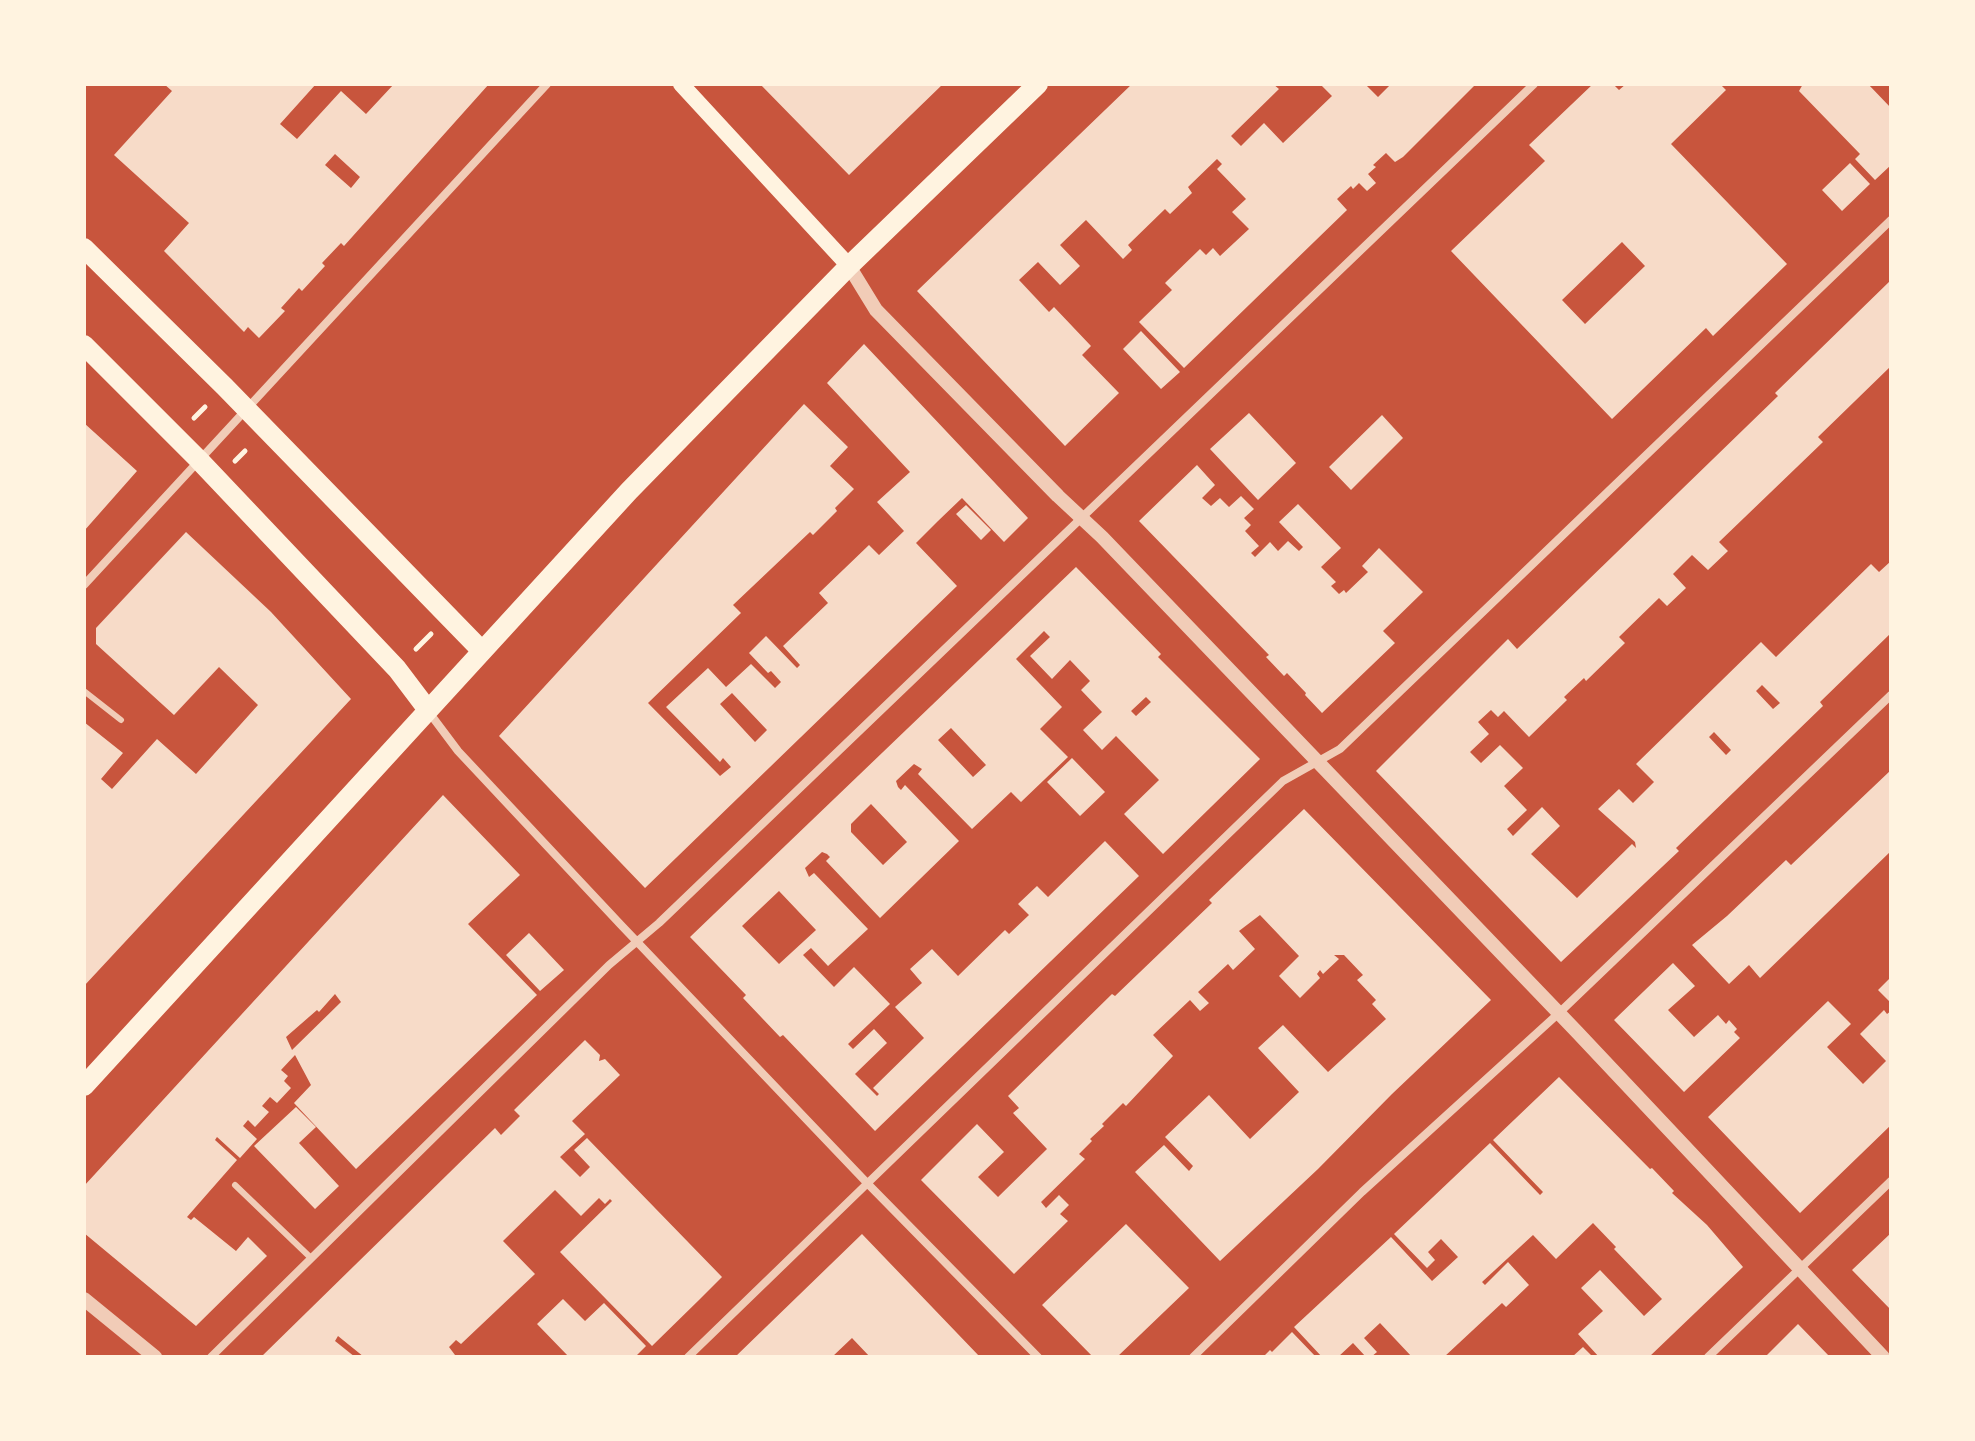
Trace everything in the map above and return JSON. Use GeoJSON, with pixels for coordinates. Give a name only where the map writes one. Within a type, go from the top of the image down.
{"type":"FeatureCollection","features":[{"type":"Feature","properties":{"kind":"main road"},"geometry":{"type":"LineString","coordinates":[[681,84],[849,266]]}},
{"type":"Feature","properties":{"kind":"main road"},"geometry":{"type":"LineString","coordinates":[[84,1086],[629,491],[849,266],[1038,84]]}},
{"type":"Feature","properties":{"kind":"main road"},"geometry":{"type":"LineString","coordinates":[[84,248],[482,651]]}},
{"type":"Feature","properties":{"kind":"main road"},"geometry":{"type":"LineString","coordinates":[[84,345],[198,459],[397,669],[428,710]]}},
{"type":"Feature","properties":{"kind":"street"},"geometry":{"type":"LineString","coordinates":[[84,585],[547,84]]}},
{"type":"Feature","properties":{"kind":"street"},"geometry":{"type":"LineString","coordinates":[[211,1357],[609,965],[1082,518],[1534,84]]}},
{"type":"Feature","properties":{"kind":"street"},"geometry":{"type":"LineString","coordinates":[[688,1357],[1283,781],[1340,749],[1891,220]]}},
{"type":"Feature","properties":{"kind":"street"},"geometry":{"type":"LineString","coordinates":[[849,266],[876,310],[1082,518],[1559,1013],[1883,1357]]}},
{"type":"Feature","properties":{"kind":"street"},"geometry":{"type":"LineString","coordinates":[[1193,1357],[1362,1192],[1559,1013],[1891,695]]}},
{"type":"Feature","properties":{"kind":"street"},"geometry":{"type":"LineString","coordinates":[[428,710],[458,751],[636,941],[1038,1357]]}},
{"type":"Feature","properties":{"kind":"street"},"geometry":{"type":"LineString","coordinates":[[1708,1357],[1891,1181]]}},
{"type":"Feature","properties":{"kind":"street"},"geometry":{"type":"LineString","coordinates":[[84,1299],[155,1357]]}},
{"type":"Feature","properties":{"kind":"lane"},"geometry":{"type":"LineString","coordinates":[[84,691],[121,720]]}},
{"type":"Feature","properties":{"kind":"lane"},"geometry":{"type":"LineString","coordinates":[[235,1185],[311,1258]]}},
{"type":"Feature","properties":{"kind":"path"},"geometry":{"type":"LineString","coordinates":[[194,418],[205,407]]}},
{"type":"Feature","properties":{"kind":"path"},"geometry":{"type":"LineString","coordinates":[[235,461],[245,451]]}},
{"type":"Feature","properties":{"kind":"path"},"geometry":{"type":"LineString","coordinates":[[416,649],[431,634]]}},
{"type":"Feature","properties":{"kind":"building"},"geometry":{"type":"Polygon","coordinates":[[[164,84],[316,84],[280,124],[297,139],[341,91],[366,114],[394,84],[489,84],[344,246],[341,243],[322,263],[325,266],[302,291],[299,288],[281,308],[285,311],[259,338],[248,327],[244,332],[164,251],[189,223],[114,155],[172,91],[164,84]],[[335,154],[325,165],[351,188],[360,177],[335,154]]]}},
{"type":"Feature","properties":{"kind":"building"},"geometry":{"type":"Polygon","coordinates":[[[760,84],[943,84],[849,175],[760,84]]]}},
{"type":"Feature","properties":{"kind":"building"},"geometry":{"type":"Polygon","coordinates":[[[1132,84],[1273,84],[1279,89],[1231,136],[1241,146],[1264,123],[1283,143],[1332,96],[1320,84],[1365,84],[1378,97],[1391,84],[1476,84],[1403,157],[1395,162],[1386,153],[1373,165],[1376,167],[1368,174],[1376,183],[1367,191],[1359,183],[1337,199],[1347,210],[1184,368],[1139,322],[1172,290],[1165,283],[1200,249],[1206,255],[1213,248],[1220,256],[1249,229],[1232,212],[1246,199],[1217,169],[1222,164],[1217,159],[1188,187],[1192,193],[1170,214],[1165,209],[1128,245],[1132,250],[1123,259],[1086,220],[1060,245],[1080,266],[1060,285],[1038,262],[1019,280],[1049,312],[1054,307],[1091,346],[1082,355],[1119,393],[1065,446],[917,291],[1132,84]]]}},
{"type":"Feature","properties":{"kind":"building"},"geometry":{"type":"Polygon","coordinates":[[[1593,84],[1613,84],[1619,90],[1626,84],[1720,84],[1726,90],[1671,144],[1787,264],[1713,336],[1706,328],[1612,419],[1451,251],[1545,161],[1529,145],[1593,84]],[[1622,242],[1562,300],[1585,324],[1645,266],[1622,242]]]}},
{"type":"Feature","properties":{"kind":"building"},"geometry":{"type":"Polygon","coordinates":[[[1803,84],[1868,84],[1891,108],[1891,165],[1875,180],[1855,159],[1860,154],[1799,91],[1803,84]]]}},
{"type":"Feature","properties":{"kind":"building"},"geometry":{"type":"Polygon","coordinates":[[[1850,163],[1870,184],[1842,211],[1822,190],[1850,163]]]}},
{"type":"Feature","properties":{"kind":"building"},"geometry":{"type":"Polygon","coordinates":[[[1891,280],[1891,366],[1818,437],[1823,442],[1719,542],[1728,551],[1708,570],[1692,555],[1673,574],[1686,588],[1667,606],[1659,598],[1619,637],[1625,643],[1586,681],[1584,678],[1564,697],[1567,700],[1529,737],[1504,711],[1498,717],[1491,710],[1478,722],[1489,734],[1470,752],[1481,763],[1500,745],[1523,768],[1504,786],[1527,810],[1507,829],[1513,836],[1542,807],[1560,826],[1531,854],[1577,898],[1632,844],[1636,848],[1635,842],[1598,809],[1619,789],[1633,803],[1654,782],[1636,764],[1761,642],[1776,657],[1871,564],[1879,572],[1891,561],[1891,633],[1820,702],[1823,706],[1676,848],[1679,851],[1561,962],[1376,771],[1508,639],[1517,649],[1778,396],[1775,393],[1891,280]],[[1762,685],[1756,691],[1773,709],[1780,703],[1762,685]],[[1714,732],[1709,737],[1726,755],[1731,750],[1714,732]]]}},
{"type":"Feature","properties":{"kind":"building"},"geometry":{"type":"Polygon","coordinates":[[[1141,331],[1180,372],[1161,389],[1123,349],[1141,331]]]}},
{"type":"Feature","properties":{"kind":"building"},"geometry":{"type":"Polygon","coordinates":[[[864,344],[1028,518],[1004,542],[962,498],[938,521],[916,543],[957,586],[645,888],[499,736],[804,404],[848,447],[830,466],[854,489],[813,535],[810,532],[733,605],[741,613],[648,703],[720,776],[731,767],[723,758],[720,762],[666,707],[708,668],[726,687],[751,664],[775,688],[781,682],[749,653],[766,636],[797,668],[800,665],[783,646],[828,603],[819,593],[869,545],[879,555],[904,531],[877,502],[910,472],[827,383],[864,344]],[[732,693],[720,704],[755,742],[767,730],[732,693]]]}},
{"type":"Feature","properties":{"kind":"building"},"geometry":{"type":"Polygon","coordinates":[[[1249,413],[1296,463],[1258,500],[1210,449],[1249,413]]]}},
{"type":"Feature","properties":{"kind":"building"},"geometry":{"type":"Polygon","coordinates":[[[1382,415],[1403,438],[1351,490],[1329,467],[1382,415]]]}},
{"type":"Feature","properties":{"kind":"building"},"geometry":{"type":"Polygon","coordinates":[[[84,423],[137,471],[84,531],[84,423]]]}},
{"type":"Feature","properties":{"kind":"building"},"geometry":{"type":"Polygon","coordinates":[[[1197,465],[1215,485],[1202,498],[1211,506],[1220,498],[1229,507],[1241,496],[1254,509],[1244,518],[1251,525],[1245,531],[1259,546],[1251,553],[1255,557],[1270,542],[1278,551],[1288,541],[1299,551],[1303,547],[1279,522],[1298,504],[1341,548],[1321,567],[1336,582],[1331,586],[1339,594],[1344,590],[1346,593],[1368,572],[1362,566],[1379,548],[1423,592],[1383,631],[1395,643],[1322,713],[1139,521],[1197,465]]]}},
{"type":"Feature","properties":{"kind":"building"},"geometry":{"type":"Polygon","coordinates":[[[966,505],[991,530],[981,540],[956,514],[966,505]]]}},
{"type":"Feature","properties":{"kind":"building"},"geometry":{"type":"Polygon","coordinates":[[[186,532],[271,612],[351,699],[84,986],[84,722],[123,753],[101,779],[112,789],[157,739],[196,774],[258,705],[219,667],[174,715],[96,644],[96,628],[186,532]]]}},
{"type":"Feature","properties":{"kind":"building"},"geometry":{"type":"Polygon","coordinates":[[[1076,567],[1161,654],[1158,657],[1260,759],[1163,854],[1124,814],[1159,780],[1116,736],[1102,750],[1083,730],[1102,712],[1081,690],[1090,681],[1070,660],[1052,679],[1030,656],[1050,637],[1044,631],[1016,659],[1062,707],[1040,729],[1068,757],[1021,802],[1011,792],[972,829],[918,774],[922,769],[914,764],[896,781],[898,787],[901,790],[905,785],[959,841],[880,918],[826,861],[830,857],[827,854],[822,852],[805,868],[809,877],[814,873],[868,929],[828,966],[811,948],[803,955],[834,987],[854,967],[890,1004],[848,1044],[853,1049],[874,1029],[887,1043],[855,1074],[877,1096],[879,1094],[873,1088],[924,1038],[895,1007],[922,983],[910,969],[932,949],[958,976],[1005,930],[1009,934],[1029,915],[1018,904],[1037,886],[1048,897],[1105,841],[1139,876],[875,1131],[783,1035],[780,1037],[743,998],[746,995],[690,937],[1076,567]],[[1146,697],[1131,711],[1136,716],[1151,702],[1146,697]],[[951,728],[938,740],[973,777],[986,765],[951,728]],[[871,804],[851,824],[851,832],[883,865],[907,842],[871,804]],[[779,891],[742,926],[779,964],[816,930],[779,891]]]}},
{"type":"Feature","properties":{"kind":"building"},"geometry":{"type":"Polygon","coordinates":[[[1072,758],[1105,792],[1080,816],[1047,782],[1072,758]]]}},
{"type":"Feature","properties":{"kind":"building"},"geometry":{"type":"Polygon","coordinates":[[[1891,770],[1891,851],[1760,978],[1749,965],[1729,984],[1692,945],[1786,860],[1791,865],[1891,770]]]}},
{"type":"Feature","properties":{"kind":"building"},"geometry":{"type":"Polygon","coordinates":[[[443,795],[520,875],[468,924],[537,995],[356,1169],[294,1103],[311,1085],[295,1055],[281,1070],[288,1076],[284,1081],[291,1088],[277,1103],[270,1097],[262,1106],[269,1112],[255,1127],[248,1120],[243,1126],[257,1139],[240,1158],[217,1137],[215,1140],[237,1160],[187,1217],[191,1220],[194,1217],[236,1251],[248,1237],[267,1256],[196,1326],[84,1233],[84,1186],[443,795]],[[335,994],[319,1012],[317,1010],[286,1037],[292,1050],[341,1002],[335,994]]]}},
{"type":"Feature","properties":{"kind":"building"},"geometry":{"type":"Polygon","coordinates":[[[1304,809],[1491,1000],[1220,1261],[1135,1172],[1164,1145],[1189,1171],[1193,1166],[1165,1137],[1209,1095],[1250,1139],[1299,1092],[1258,1048],[1283,1025],[1328,1072],[1386,1019],[1372,1004],[1376,1000],[1357,980],[1363,975],[1344,955],[1334,955],[1339,959],[1323,974],[1320,970],[1317,974],[1320,978],[1300,998],[1279,976],[1299,956],[1260,915],[1239,931],[1255,949],[1233,970],[1228,964],[1198,992],[1209,1003],[1200,1011],[1190,1000],[1153,1035],[1173,1056],[1126,1106],[1123,1103],[1102,1124],[1104,1126],[1079,1154],[1085,1159],[1041,1202],[1046,1208],[1059,1195],[1069,1205],[1060,1214],[1068,1221],[1014,1274],[921,1180],[977,1124],[1004,1152],[978,1177],[998,1197],[1047,1149],[1013,1113],[1019,1108],[1008,1096],[1112,994],[1115,996],[1212,903],[1209,900],[1304,809]]]}},
{"type":"Feature","properties":{"kind":"building"},"geometry":{"type":"Polygon","coordinates":[[[529,933],[564,970],[540,991],[506,955],[529,933]]]}},
{"type":"Feature","properties":{"kind":"building"},"geometry":{"type":"Polygon","coordinates":[[[1673,963],[1695,986],[1668,1010],[1694,1037],[1718,1015],[1726,1024],[1729,1020],[1740,1038],[1684,1092],[1614,1020],[1673,963]]]}},
{"type":"Feature","properties":{"kind":"building"},"geometry":{"type":"Polygon","coordinates":[[[1891,977],[1891,1003],[1878,990],[1891,977]]]}},
{"type":"Feature","properties":{"kind":"building"},"geometry":{"type":"Polygon","coordinates":[[[1828,1001],[1851,1024],[1827,1047],[1863,1084],[1886,1061],[1860,1034],[1884,1010],[1887,1014],[1891,1011],[1891,1125],[1800,1213],[1708,1117],[1828,1001]]]}},
{"type":"Feature","properties":{"kind":"building"},"geometry":{"type":"Polygon","coordinates":[[[585,1040],[600,1055],[599,1061],[605,1059],[620,1075],[572,1121],[585,1134],[560,1157],[580,1177],[590,1167],[574,1150],[587,1138],[722,1277],[652,1346],[560,1252],[612,1201],[610,1199],[605,1204],[599,1198],[581,1216],[555,1190],[503,1241],[535,1274],[461,1344],[456,1340],[449,1347],[455,1355],[453,1357],[364,1357],[338,1336],[335,1341],[355,1357],[261,1357],[495,1128],[501,1135],[520,1116],[514,1110],[585,1040]]]}},
{"type":"Feature","properties":{"kind":"building"},"geometry":{"type":"Polygon","coordinates":[[[1559,1077],[1652,1168],[1743,1267],[1649,1357],[1599,1357],[1578,1334],[1603,1311],[1581,1288],[1600,1270],[1644,1316],[1662,1299],[1593,1223],[1556,1259],[1533,1235],[1482,1282],[1485,1285],[1508,1262],[1529,1285],[1506,1307],[1502,1303],[1444,1357],[1412,1357],[1380,1323],[1364,1338],[1377,1352],[1371,1357],[1366,1357],[1353,1343],[1338,1357],[1322,1357],[1294,1327],[1391,1237],[1432,1281],[1458,1257],[1441,1239],[1428,1252],[1435,1260],[1427,1268],[1394,1234],[1490,1143],[1540,1195],[1543,1192],[1493,1140],[1559,1077]]]}},
{"type":"Feature","properties":{"kind":"building"},"geometry":{"type":"Polygon","coordinates":[[[296,1107],[316,1127],[299,1143],[339,1186],[315,1209],[254,1146],[296,1107]]]}},
{"type":"Feature","properties":{"kind":"building"},"geometry":{"type":"Polygon","coordinates":[[[1126,1224],[1189,1288],[1117,1357],[1093,1357],[1042,1305],[1126,1224]]]}},
{"type":"Feature","properties":{"kind":"building"},"geometry":{"type":"Polygon","coordinates":[[[1891,1233],[1891,1310],[1852,1270],[1891,1233]]]}},
{"type":"Feature","properties":{"kind":"building"},"geometry":{"type":"Polygon","coordinates":[[[862,1234],[980,1357],[870,1357],[852,1338],[832,1357],[735,1357],[862,1234]]]}},
{"type":"Feature","properties":{"kind":"building"},"geometry":{"type":"Polygon","coordinates":[[[563,1299],[585,1321],[604,1303],[646,1346],[635,1357],[569,1357],[537,1324],[563,1299]]]}},
{"type":"Feature","properties":{"kind":"building"},"geometry":{"type":"Polygon","coordinates":[[[1798,1324],[1830,1357],[1765,1357],[1798,1324]]]}},
{"type":"Feature","properties":{"kind":"building"},"geometry":{"type":"Polygon","coordinates":[[[1292,1332],[1316,1357],[1263,1357],[1270,1350],[1272,1352],[1292,1332]]]}},
{"type":"Feature","properties":{"kind":"building"},"geometry":{"type":"Polygon","coordinates":[[[1583,1347],[1593,1357],[1572,1357],[1583,1347]]]}}]}
